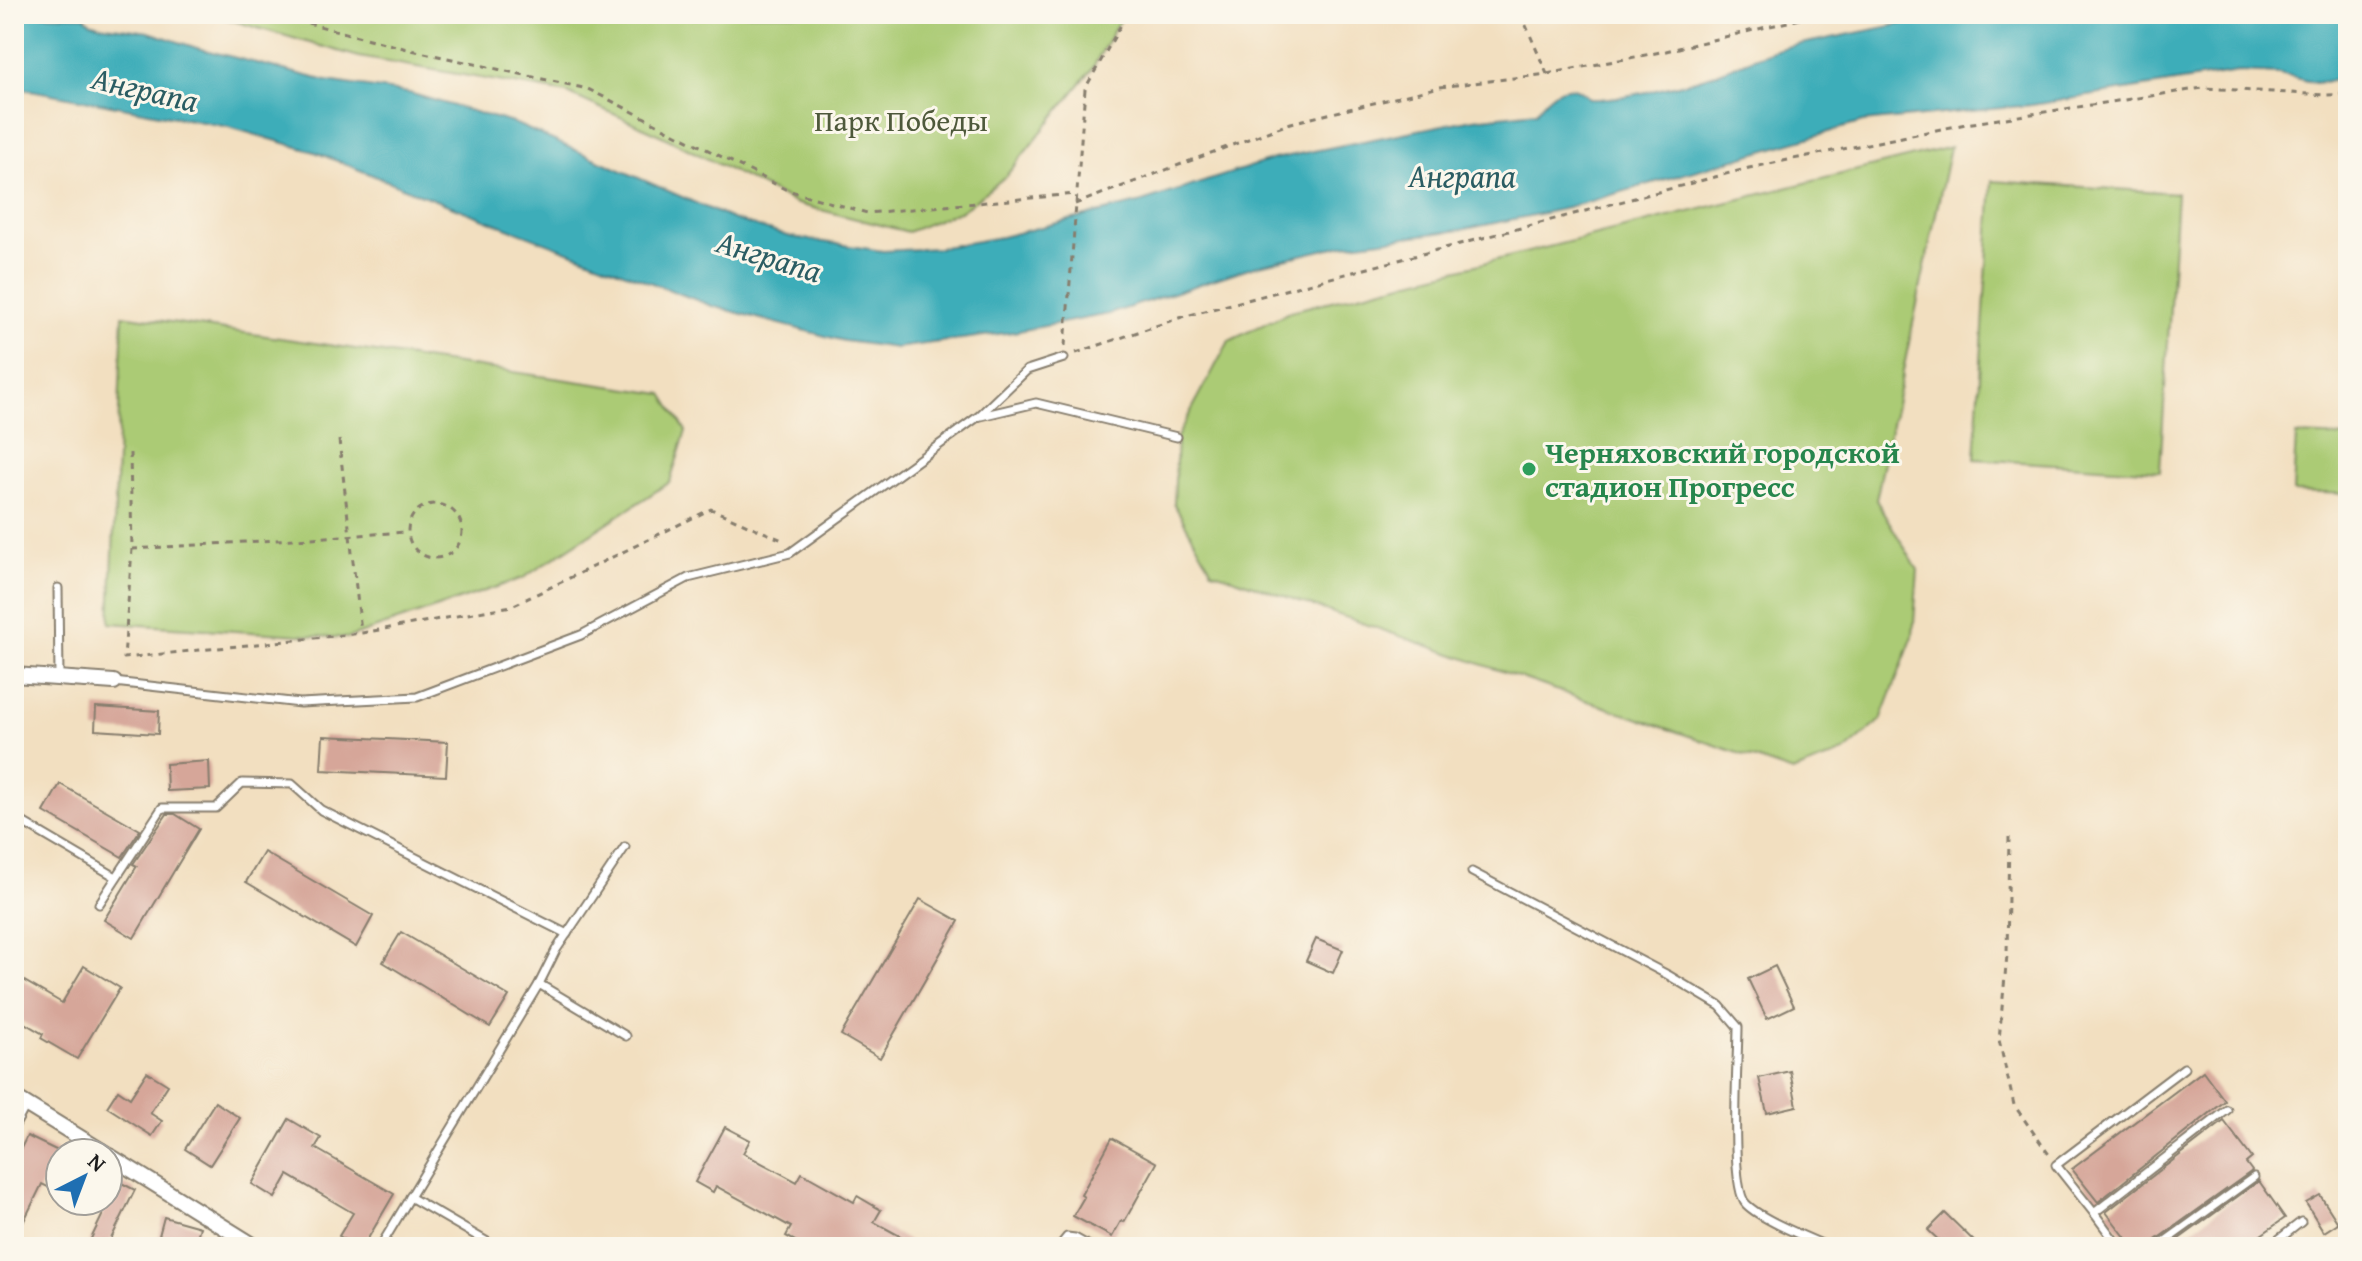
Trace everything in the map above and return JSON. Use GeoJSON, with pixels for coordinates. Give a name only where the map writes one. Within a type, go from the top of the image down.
{"type":"FeatureCollection","features":[{"type":"Feature","properties":{"kind":"street"},"geometry":{"type":"LineString","coordinates":[[14,675],[114,682]]}},
{"type":"Feature","properties":{"kind":"street"},"geometry":{"type":"LineString","coordinates":[[20,1101],[78,1137]]}},
{"type":"Feature","properties":{"kind":"street"},"geometry":{"type":"LineString","coordinates":[[124,1165],[256,1247]]}},
{"type":"Feature","properties":{"kind":"street"},"geometry":{"type":"LineString","coordinates":[[225,1247],[230,1229]]}},
{"type":"Feature","properties":{"kind":"lane"},"geometry":{"type":"LineString","coordinates":[[114,682],[300,703],[417,697],[581,635],[688,578],[790,553],[979,416],[1027,370],[1064,358]]}},
{"type":"Feature","properties":{"kind":"lane"},"geometry":{"type":"LineString","coordinates":[[979,416],[1036,403],[1177,437]]}},
{"type":"Feature","properties":{"kind":"lane"},"geometry":{"type":"LineString","coordinates":[[58,588],[59,678]]}},
{"type":"Feature","properties":{"kind":"lane"},"geometry":{"type":"LineString","coordinates":[[99,904],[162,808],[216,808],[242,783],[292,784],[321,810],[567,934]]}},
{"type":"Feature","properties":{"kind":"lane"},"geometry":{"type":"LineString","coordinates":[[14,817],[116,877]]}},
{"type":"Feature","properties":{"kind":"lane"},"geometry":{"type":"LineString","coordinates":[[380,1247],[539,984],[547,964],[625,847]]}},
{"type":"Feature","properties":{"kind":"lane"},"geometry":{"type":"LineString","coordinates":[[1472,872],[1668,975],[1720,1006],[1738,1027],[1738,1187],[1745,1204],[1786,1228],[1829,1247]]}},
{"type":"Feature","properties":{"kind":"lane"},"geometry":{"type":"LineString","coordinates":[[539,984],[626,1036]]}},
{"type":"Feature","properties":{"kind":"lane"},"geometry":{"type":"LineString","coordinates":[[2119,1247],[2056,1165],[2184,1068]]}},
{"type":"Feature","properties":{"kind":"lane"},"geometry":{"type":"LineString","coordinates":[[14,1127],[20,1101]]}},
{"type":"Feature","properties":{"kind":"lane"},"geometry":{"type":"LineString","coordinates":[[2094,1213],[2227,1110]]}},
{"type":"Feature","properties":{"kind":"lane"},"geometry":{"type":"LineString","coordinates":[[2157,1247],[2254,1177]]}},
{"type":"Feature","properties":{"kind":"lane"},"geometry":{"type":"LineString","coordinates":[[410,1197],[496,1247]]}},
{"type":"Feature","properties":{"kind":"lane"},"geometry":{"type":"LineString","coordinates":[[2269,1247],[2301,1222]]}},
{"type":"Feature","properties":{"kind":"lane"},"geometry":{"type":"LineString","coordinates":[[1059,1247],[1067,1237],[1091,1247]]}},
{"type":"Feature","properties":{"kind":"path"},"geometry":{"type":"LineString","coordinates":[[273,14],[411,50],[588,89],[787,190],[867,213],[1075,194]]}},
{"type":"Feature","properties":{"kind":"path"},"geometry":{"type":"LineString","coordinates":[[1127,14],[1085,89],[1064,358],[1182,317],[1765,165],[1966,124],[2203,88],[2348,94]]}},
{"type":"Feature","properties":{"kind":"path"},"geometry":{"type":"LineString","coordinates":[[1521,14],[1547,74]]}},
{"type":"Feature","properties":{"kind":"path"},"geometry":{"type":"LineString","coordinates":[[1075,204],[1291,123],[1440,87],[1547,74],[1666,51],[1821,14]]}},
{"type":"Feature","properties":{"kind":"path"},"geometry":{"type":"LineString","coordinates":[[339,440],[362,633]]}},
{"type":"Feature","properties":{"kind":"path"},"geometry":{"type":"LineString","coordinates":[[130,453],[132,549],[124,658],[362,633],[512,606],[711,509],[798,548]]}},
{"type":"Feature","properties":{"kind":"path"},"geometry":{"type":"LineString","coordinates":[[436,503],[453,510],[462,526],[462,535],[454,551],[438,558],[429,558],[413,549],[407,532],[412,515],[427,504],[436,503]]}},
{"type":"Feature","properties":{"kind":"path"},"geometry":{"type":"LineString","coordinates":[[132,549],[407,532]]}},
{"type":"Feature","properties":{"kind":"path"},"geometry":{"type":"LineString","coordinates":[[2009,837],[2007,955],[1999,1040],[2014,1105],[2056,1165]]}},
{"type":"Feature","properties":{"kind":"green space","name":"Парк Победы"},"geometry":{"type":"Polygon","coordinates":[[[209,14],[1123,14],[1092,69],[1006,176],[963,210],[908,232],[797,204],[656,133],[567,93],[359,57],[209,14]]]}},
{"type":"Feature","properties":{"kind":"green space","name":"Черняховский городской стадион Прогресс"},"geometry":{"type":"Polygon","coordinates":[[[1950,147],[1876,500],[1918,570],[1913,636],[1881,720],[1844,752],[1793,772],[1212,571],[1174,504],[1177,437],[1229,341],[1291,311],[1950,147]]]}},
{"type":"Feature","properties":{"kind":"green space"},"geometry":{"type":"Polygon","coordinates":[[[1992,181],[2177,193],[2160,471],[1975,459],[1992,181]]]}},
{"type":"Feature","properties":{"kind":"green space"},"geometry":{"type":"Polygon","coordinates":[[[123,315],[663,394],[686,431],[670,482],[523,578],[347,638],[110,623],[123,315]]]}},
{"type":"Feature","properties":{"kind":"green space"},"geometry":{"type":"Polygon","coordinates":[[[2296,435],[2348,437],[2348,494],[2293,492],[2296,435]]]}},
{"type":"Feature","properties":{"kind":"water","name":"Анграпа"},"geometry":{"type":"Polygon","coordinates":[[[14,14],[84,16],[99,25],[149,32],[197,48],[327,81],[409,93],[516,124],[732,219],[791,237],[883,251],[938,248],[1001,237],[1142,202],[1274,159],[1473,119],[1536,112],[1561,89],[1575,89],[1590,99],[1636,94],[1704,77],[1786,47],[1951,14],[2348,14],[2348,78],[2315,83],[2279,74],[2238,72],[2032,105],[1863,122],[1563,209],[1461,230],[1343,245],[1255,266],[1109,314],[1013,332],[896,348],[844,341],[712,306],[315,152],[229,127],[14,87],[14,14]]]}},
{"type":"Feature","properties":{"kind":"building"},"geometry":{"type":"Polygon","coordinates":[[[96,707],[159,711],[158,734],[95,730],[96,707]]]}},
{"type":"Feature","properties":{"kind":"building"},"geometry":{"type":"Polygon","coordinates":[[[323,736],[448,742],[446,776],[321,770],[323,736]]]}},
{"type":"Feature","properties":{"kind":"building"},"geometry":{"type":"Polygon","coordinates":[[[209,761],[210,789],[167,791],[166,764],[209,761]]]}},
{"type":"Feature","properties":{"kind":"building"},"geometry":{"type":"Polygon","coordinates":[[[60,784],[140,830],[122,857],[44,812],[60,784]]]}},
{"type":"Feature","properties":{"kind":"building"},"geometry":{"type":"Polygon","coordinates":[[[167,814],[175,814],[199,829],[134,938],[104,920],[137,866],[133,864],[167,814]]]}},
{"type":"Feature","properties":{"kind":"building"},"geometry":{"type":"Polygon","coordinates":[[[264,852],[373,916],[356,947],[246,882],[264,852]]]}},
{"type":"Feature","properties":{"kind":"building"},"geometry":{"type":"Polygon","coordinates":[[[920,899],[959,921],[880,1058],[841,1035],[920,899]]]}},
{"type":"Feature","properties":{"kind":"building"},"geometry":{"type":"Polygon","coordinates":[[[401,932],[509,996],[490,1027],[383,962],[401,932]]]}},
{"type":"Feature","properties":{"kind":"building"},"geometry":{"type":"Polygon","coordinates":[[[1316,939],[1343,950],[1333,973],[1306,961],[1316,939]]]}},
{"type":"Feature","properties":{"kind":"building"},"geometry":{"type":"Polygon","coordinates":[[[84,966],[120,988],[77,1059],[41,1038],[43,1034],[14,1017],[14,975],[62,1003],[84,966]]]}},
{"type":"Feature","properties":{"kind":"building"},"geometry":{"type":"Polygon","coordinates":[[[1775,966],[1794,1006],[1767,1019],[1748,979],[1775,966]]]}},
{"type":"Feature","properties":{"kind":"building"},"geometry":{"type":"Polygon","coordinates":[[[1790,1071],[1797,1106],[1767,1113],[1759,1078],[1790,1071]]]}},
{"type":"Feature","properties":{"kind":"building"},"geometry":{"type":"Polygon","coordinates":[[[2203,1071],[2225,1101],[2098,1202],[2072,1169],[2203,1071]]]}},
{"type":"Feature","properties":{"kind":"building"},"geometry":{"type":"Polygon","coordinates":[[[147,1072],[168,1085],[150,1113],[162,1121],[152,1136],[107,1107],[118,1090],[130,1098],[147,1072]]]}},
{"type":"Feature","properties":{"kind":"building"},"geometry":{"type":"Polygon","coordinates":[[[215,1102],[240,1118],[210,1165],[185,1149],[215,1102]]]}},
{"type":"Feature","properties":{"kind":"building"},"geometry":{"type":"Polygon","coordinates":[[[289,1119],[321,1138],[315,1148],[394,1194],[363,1247],[339,1236],[353,1213],[288,1175],[275,1198],[252,1184],[289,1119]]]}},
{"type":"Feature","properties":{"kind":"building"},"geometry":{"type":"Polygon","coordinates":[[[2224,1121],[2252,1158],[2246,1163],[2252,1171],[2153,1242],[2151,1247],[2133,1247],[2106,1212],[2224,1121]]]}},
{"type":"Feature","properties":{"kind":"building"},"geometry":{"type":"Polygon","coordinates":[[[725,1127],[750,1140],[743,1153],[797,1182],[802,1173],[854,1202],[857,1196],[881,1210],[874,1222],[920,1247],[806,1247],[786,1236],[791,1227],[716,1186],[713,1192],[695,1182],[725,1127]]]}},
{"type":"Feature","properties":{"kind":"building"},"geometry":{"type":"Polygon","coordinates":[[[27,1136],[44,1144],[44,1185],[14,1241],[14,1162],[27,1136]]]}},
{"type":"Feature","properties":{"kind":"building"},"geometry":{"type":"Polygon","coordinates":[[[1112,1138],[1157,1163],[1124,1222],[1121,1221],[1112,1237],[1073,1216],[1112,1138]]]}},
{"type":"Feature","properties":{"kind":"building"},"geometry":{"type":"Polygon","coordinates":[[[2259,1181],[2285,1218],[2244,1247],[2168,1247],[2259,1181]]]}},
{"type":"Feature","properties":{"kind":"building"},"geometry":{"type":"Polygon","coordinates":[[[124,1184],[135,1190],[124,1212],[124,1184]]]}},
{"type":"Feature","properties":{"kind":"building"},"geometry":{"type":"Polygon","coordinates":[[[2320,1195],[2338,1223],[2324,1232],[2306,1203],[2320,1195]]]}},
{"type":"Feature","properties":{"kind":"building"},"geometry":{"type":"Polygon","coordinates":[[[1945,1213],[1980,1247],[1946,1247],[1928,1230],[1945,1213]]]}},
{"type":"Feature","properties":{"kind":"building"},"geometry":{"type":"Polygon","coordinates":[[[102,1217],[122,1217],[107,1247],[87,1247],[102,1217]]]}},
{"type":"Feature","properties":{"kind":"building"},"geometry":{"type":"Polygon","coordinates":[[[164,1217],[200,1227],[194,1247],[156,1247],[164,1217]]]}},
{"type":"Feature","properties":{"kind":"place","name":"Черняховский городской стадион Прогресс"},"geometry":{"type":"Point","coordinates":[1529,469]}}]}
